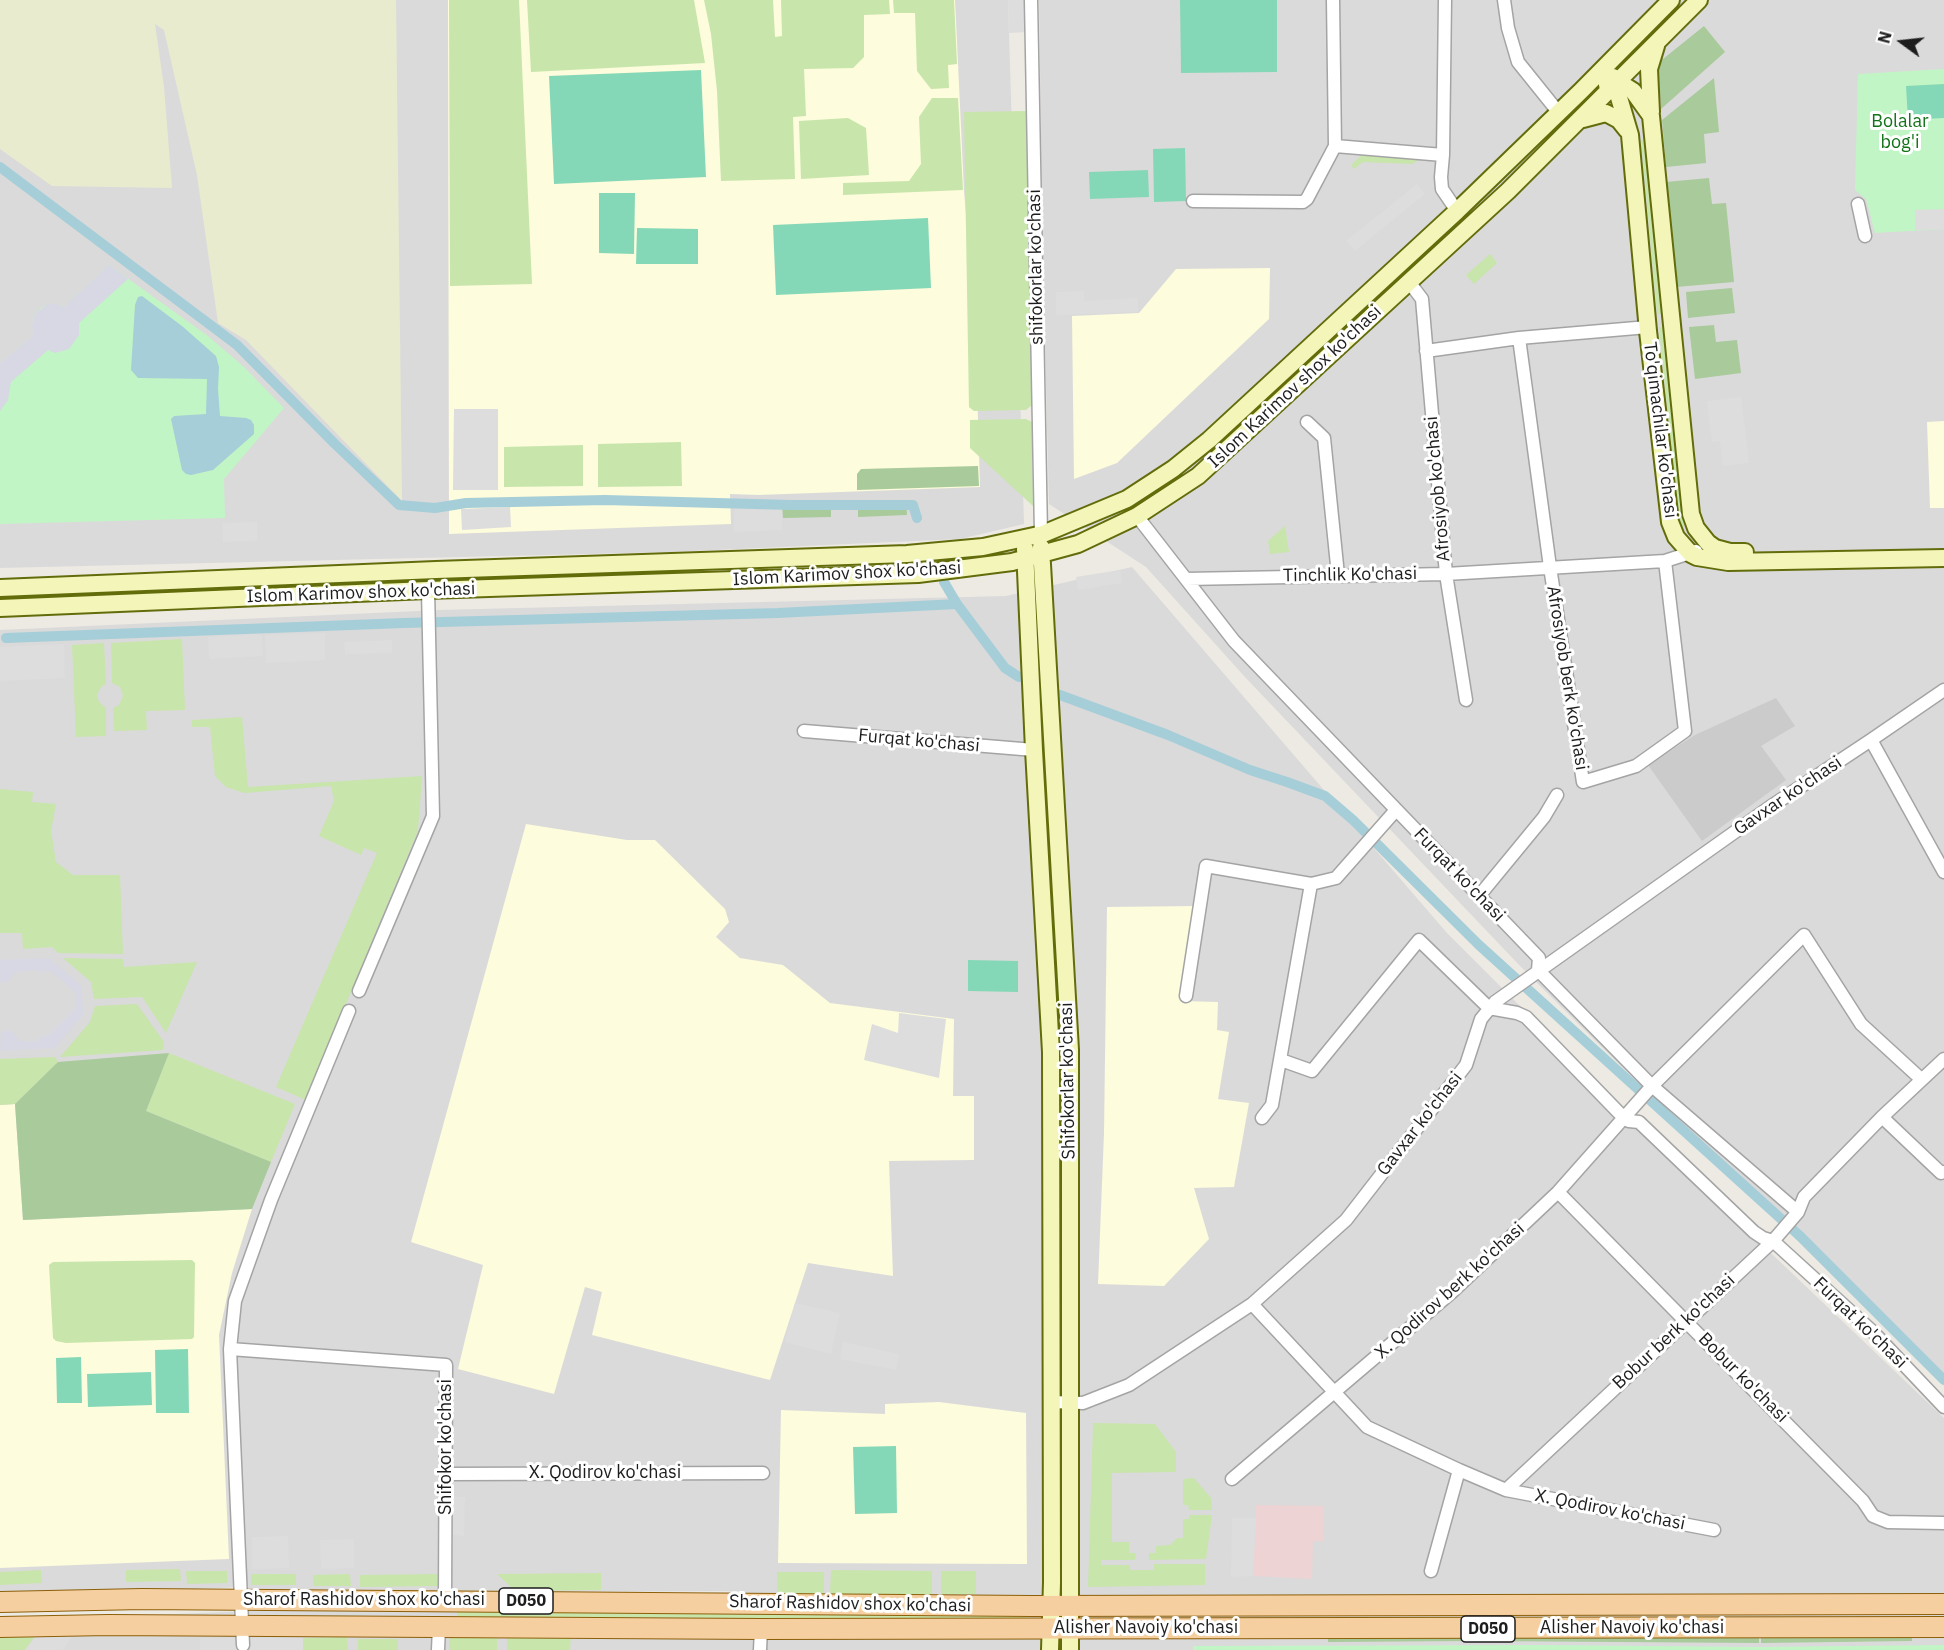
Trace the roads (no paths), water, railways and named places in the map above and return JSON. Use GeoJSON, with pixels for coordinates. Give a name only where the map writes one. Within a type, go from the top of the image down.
{"type":"FeatureCollection","features":[{"type":"Feature","properties":{"kind":"main road","name":"Islom Karimov shox ko'chasi"},"geometry":{"type":"LineString","coordinates":[[0,588],[907,554],[983,547],[1041,534],[1127,499],[1173,469],[1209,440],[1457,211],[1622,51],[1671,0]]}},
{"type":"Feature","properties":{"kind":"main road","name":"Islom Karimov shox ko'chasi"},"geometry":{"type":"LineString","coordinates":[[0,608],[428,590],[918,574],[986,566],[1033,557],[1078,544],[1137,516],[1170,497],[1198,476],[1508,191],[1699,0]]}},
{"type":"Feature","properties":{"kind":"main road"},"geometry":{"type":"LineString","coordinates":[[1651,116],[1648,93],[1649,69],[1660,39]]}},
{"type":"Feature","properties":{"kind":"main road","name":"To'qimachilar ko'chasi"},"geometry":{"type":"LineString","coordinates":[[1622,51],[1614,66],[1615,85],[1630,135],[1648,329],[1671,522],[1676,537],[1691,554]]}},
{"type":"Feature","properties":{"kind":"main road","name":"To'qimachilar ko'chasi"},"geometry":{"type":"LineString","coordinates":[[1615,85],[1633,91],[1651,116],[1691,514],[1696,528],[1708,543]]}},
{"type":"Feature","properties":{"kind":"main road"},"geometry":{"type":"LineString","coordinates":[[1581,91],[1615,85]]}},
{"type":"Feature","properties":{"kind":"main road"},"geometry":{"type":"LineString","coordinates":[[1582,119],[1606,113],[1623,123],[1630,135]]}},
{"type":"Feature","properties":{"kind":"main road"},"geometry":{"type":"LineString","coordinates":[[1648,329],[1656,321],[1663,320],[1669,322],[1673,327]]}},
{"type":"Feature","properties":{"kind":"main road","name":"Shifokorlar ko'chasi"},"geometry":{"type":"LineString","coordinates":[[1041,534],[1033,557],[1034,750],[1051,1052],[1050,1402],[1061,1605]]}},
{"type":"Feature","properties":{"kind":"main road","name":"Shifokorlar ko'chasi"},"geometry":{"type":"LineString","coordinates":[[1024,539],[1033,557],[1070,1050],[1070,1402],[1061,1605],[1051,1628]]}},
{"type":"Feature","properties":{"kind":"main road"},"geometry":{"type":"LineString","coordinates":[[1708,543],[1715,548],[1730,552],[1750,553],[1944,548]]}},
{"type":"Feature","properties":{"kind":"main road"},"geometry":{"type":"LineString","coordinates":[[1691,554],[1711,561],[1728,562],[1944,558]]}},
{"type":"Feature","properties":{"kind":"main road","name":"Sharof Rashidov shox ko'chasi"},"geometry":{"type":"LineString","coordinates":[[0,1602],[242,1599],[1061,1605]]}},
{"type":"Feature","properties":{"kind":"main road"},"geometry":{"type":"LineString","coordinates":[[366,1626],[355,1619],[353,1612],[360,1603],[372,1600]]}},
{"type":"Feature","properties":{"kind":"main road","name":"Alisher Navoiy ko'chasi"},"geometry":{"type":"LineString","coordinates":[[1061,1605],[1944,1604]]}},
{"type":"Feature","properties":{"kind":"main road","name":"Sharof Rashidov shox ko'chasi"},"geometry":{"type":"LineString","coordinates":[[0,1628],[65,1625],[242,1636],[366,1626],[761,1629],[1051,1628]]}},
{"type":"Feature","properties":{"kind":"main road","name":"Alisher Navoiy ko'chasi"},"geometry":{"type":"LineString","coordinates":[[1051,1628],[1944,1627]]}},
{"type":"Feature","properties":{"kind":"main road"},"geometry":{"type":"LineString","coordinates":[[1050,1650],[1051,1628]]}},
{"type":"Feature","properties":{"kind":"main road"},"geometry":{"type":"LineString","coordinates":[[1051,1628],[1070,1650]]}},
{"type":"Feature","properties":{"kind":"street","name":"shifokorlar ko'chasi"},"geometry":{"type":"LineString","coordinates":[[1031,0],[1041,534]]}},
{"type":"Feature","properties":{"kind":"street"},"geometry":{"type":"LineString","coordinates":[[1193,201],[1304,202],[1307,199],[1335,146],[1333,0]]}},
{"type":"Feature","properties":{"kind":"street"},"geometry":{"type":"LineString","coordinates":[[1445,0],[1441,177],[1442,189],[1457,211]]}},
{"type":"Feature","properties":{"kind":"street"},"geometry":{"type":"LineString","coordinates":[[1504,0],[1508,28],[1518,62],[1558,113]]}},
{"type":"Feature","properties":{"kind":"street"},"geometry":{"type":"LineString","coordinates":[[1335,146],[1443,154]]}},
{"type":"Feature","properties":{"kind":"street"},"geometry":{"type":"LineString","coordinates":[[1858,204],[1865,236]]}},
{"type":"Feature","properties":{"kind":"street","name":"Afrosiyob ko'chasi"},"geometry":{"type":"LineString","coordinates":[[1409,282],[1422,299],[1446,574],[1466,699]]}},
{"type":"Feature","properties":{"kind":"street"},"geometry":{"type":"LineString","coordinates":[[1426,351],[1519,338],[1648,329]]}},
{"type":"Feature","properties":{"kind":"street","name":"Afrosiyob berk ko'chasi"},"geometry":{"type":"LineString","coordinates":[[1519,338],[1550,567],[1582,782],[1636,766],[1685,731],[1665,561],[1550,567]]}},
{"type":"Feature","properties":{"kind":"street"},"geometry":{"type":"LineString","coordinates":[[1307,423],[1324,438],[1338,575]]}},
{"type":"Feature","properties":{"kind":"street","name":"Furqat ko'chasi"},"geometry":{"type":"LineString","coordinates":[[1137,516],[1234,641],[1539,958],[1538,970],[1652,1086],[1798,1212]]}},
{"type":"Feature","properties":{"kind":"street"},"geometry":{"type":"LineString","coordinates":[[1665,561],[1691,554],[1708,543]]}},
{"type":"Feature","properties":{"kind":"street","name":"Tinchlik Ko'chasi"},"geometry":{"type":"LineString","coordinates":[[1186,579],[1446,574],[1550,567]]}},
{"type":"Feature","properties":{"kind":"street"},"geometry":{"type":"LineString","coordinates":[[358,991],[434,816],[428,590]]}},
{"type":"Feature","properties":{"kind":"street","name":"Gavxar ko'chasi"},"geometry":{"type":"LineString","coordinates":[[1050,1402],[1083,1403],[1129,1385],[1252,1304],[1346,1220],[1466,1065],[1481,1019],[1489,1008],[1538,970],[1770,807],[1944,690]]}},
{"type":"Feature","properties":{"kind":"street","name":"Furqat ko'chasi"},"geometry":{"type":"LineString","coordinates":[[804,730],[1034,750]]}},
{"type":"Feature","properties":{"kind":"street"},"geometry":{"type":"LineString","coordinates":[[1871,740],[1944,872]]}},
{"type":"Feature","properties":{"kind":"street"},"geometry":{"type":"LineString","coordinates":[[1479,896],[1544,817],[1557,795]]}},
{"type":"Feature","properties":{"kind":"street"},"geometry":{"type":"LineString","coordinates":[[1186,996],[1206,866],[1311,884],[1336,878],[1396,810]]}},
{"type":"Feature","properties":{"kind":"street"},"geometry":{"type":"LineString","coordinates":[[1262,1118],[1272,1105],[1311,884]]}},
{"type":"Feature","properties":{"kind":"street","name":"X. Qodirov berk ko'chasi"},"geometry":{"type":"LineString","coordinates":[[1232,1479],[1452,1292],[1558,1192],[1652,1086],[1804,935],[1861,1024],[1921,1079]]}},
{"type":"Feature","properties":{"kind":"street"},"geometry":{"type":"LineString","coordinates":[[1281,1060],[1312,1071],[1419,940],[1489,1008]]}},
{"type":"Feature","properties":{"kind":"street","name":"Furqat ko'chasi"},"geometry":{"type":"LineString","coordinates":[[1489,1008],[1526,1017],[1624,1118],[1639,1122],[1754,1232],[1773,1241],[1873,1332],[1944,1407]]}},
{"type":"Feature","properties":{"kind":"street"},"geometry":{"type":"LineString","coordinates":[[242,1636],[230,1349],[235,1301],[271,1200],[349,1011]]}},
{"type":"Feature","properties":{"kind":"street","name":"Bobur berk ko'chasi"},"geometry":{"type":"LineString","coordinates":[[1506,1490],[1773,1241],[1798,1212],[1804,1197],[1882,1117],[1944,1059]]}},
{"type":"Feature","properties":{"kind":"street"},"geometry":{"type":"LineString","coordinates":[[1882,1117],[1941,1173],[1944,1172]]}},
{"type":"Feature","properties":{"kind":"street","name":"Bobur ko'chasi"},"geometry":{"type":"LineString","coordinates":[[1558,1192],[1863,1501],[1873,1516],[1887,1522],[1944,1522]]}},
{"type":"Feature","properties":{"kind":"street"},"geometry":{"type":"LineString","coordinates":[[1252,1304],[1367,1427],[1506,1490]]}},
{"type":"Feature","properties":{"kind":"street","name":"Shifokor ko'chasi"},"geometry":{"type":"LineString","coordinates":[[230,1349],[446,1365],[445,1600]]}},
{"type":"Feature","properties":{"kind":"street"},"geometry":{"type":"LineString","coordinates":[[1431,1570],[1459,1470]]}},
{"type":"Feature","properties":{"kind":"street","name":"X. Qodirov ko'chasi"},"geometry":{"type":"LineString","coordinates":[[446,1474],[763,1473]]}},
{"type":"Feature","properties":{"kind":"street","name":"X. Qodirov ko'chasi"},"geometry":{"type":"LineString","coordinates":[[1506,1490],[1714,1530]]}},
{"type":"Feature","properties":{"kind":"street"},"geometry":{"type":"LineString","coordinates":[[438,1650],[439,1626]]}},
{"type":"Feature","properties":{"kind":"street"},"geometry":{"type":"LineString","coordinates":[[760,1650],[761,1629]]}},
{"type":"Feature","properties":{"kind":"water"},"geometry":{"type":"Polygon","coordinates":[[[142,296],[182,326],[216,356],[219,367],[220,416],[246,418],[254,425],[254,434],[213,470],[191,475],[182,470],[171,419],[174,416],[206,414],[207,379],[138,378],[131,370],[135,305],[138,297],[142,296]]]}},
{"type":"Feature","properties":{"kind":"waterway"},"geometry":{"type":"LineString","coordinates":[[0,167],[237,345],[399,505],[435,508],[466,503],[605,500],[792,505],[913,505],[917,518]]}},
{"type":"Feature","properties":{"kind":"waterway"},"geometry":{"type":"LineString","coordinates":[[944,582],[957,604],[1005,668],[1019,677]]}},
{"type":"Feature","properties":{"kind":"waterway"},"geometry":{"type":"LineString","coordinates":[[6,638],[404,623],[778,613],[957,604]]}},
{"type":"Feature","properties":{"kind":"waterway"},"geometry":{"type":"LineString","coordinates":[[1060,695],[1168,735],[1250,770],[1325,796],[1353,820],[1479,945],[1801,1237],[1944,1380]]}},
{"type":"Feature","properties":{"kind":"park label","name":"Bolalar bog'i"},"geometry":{"type":"Point","coordinates":[1900,132]}}]}
